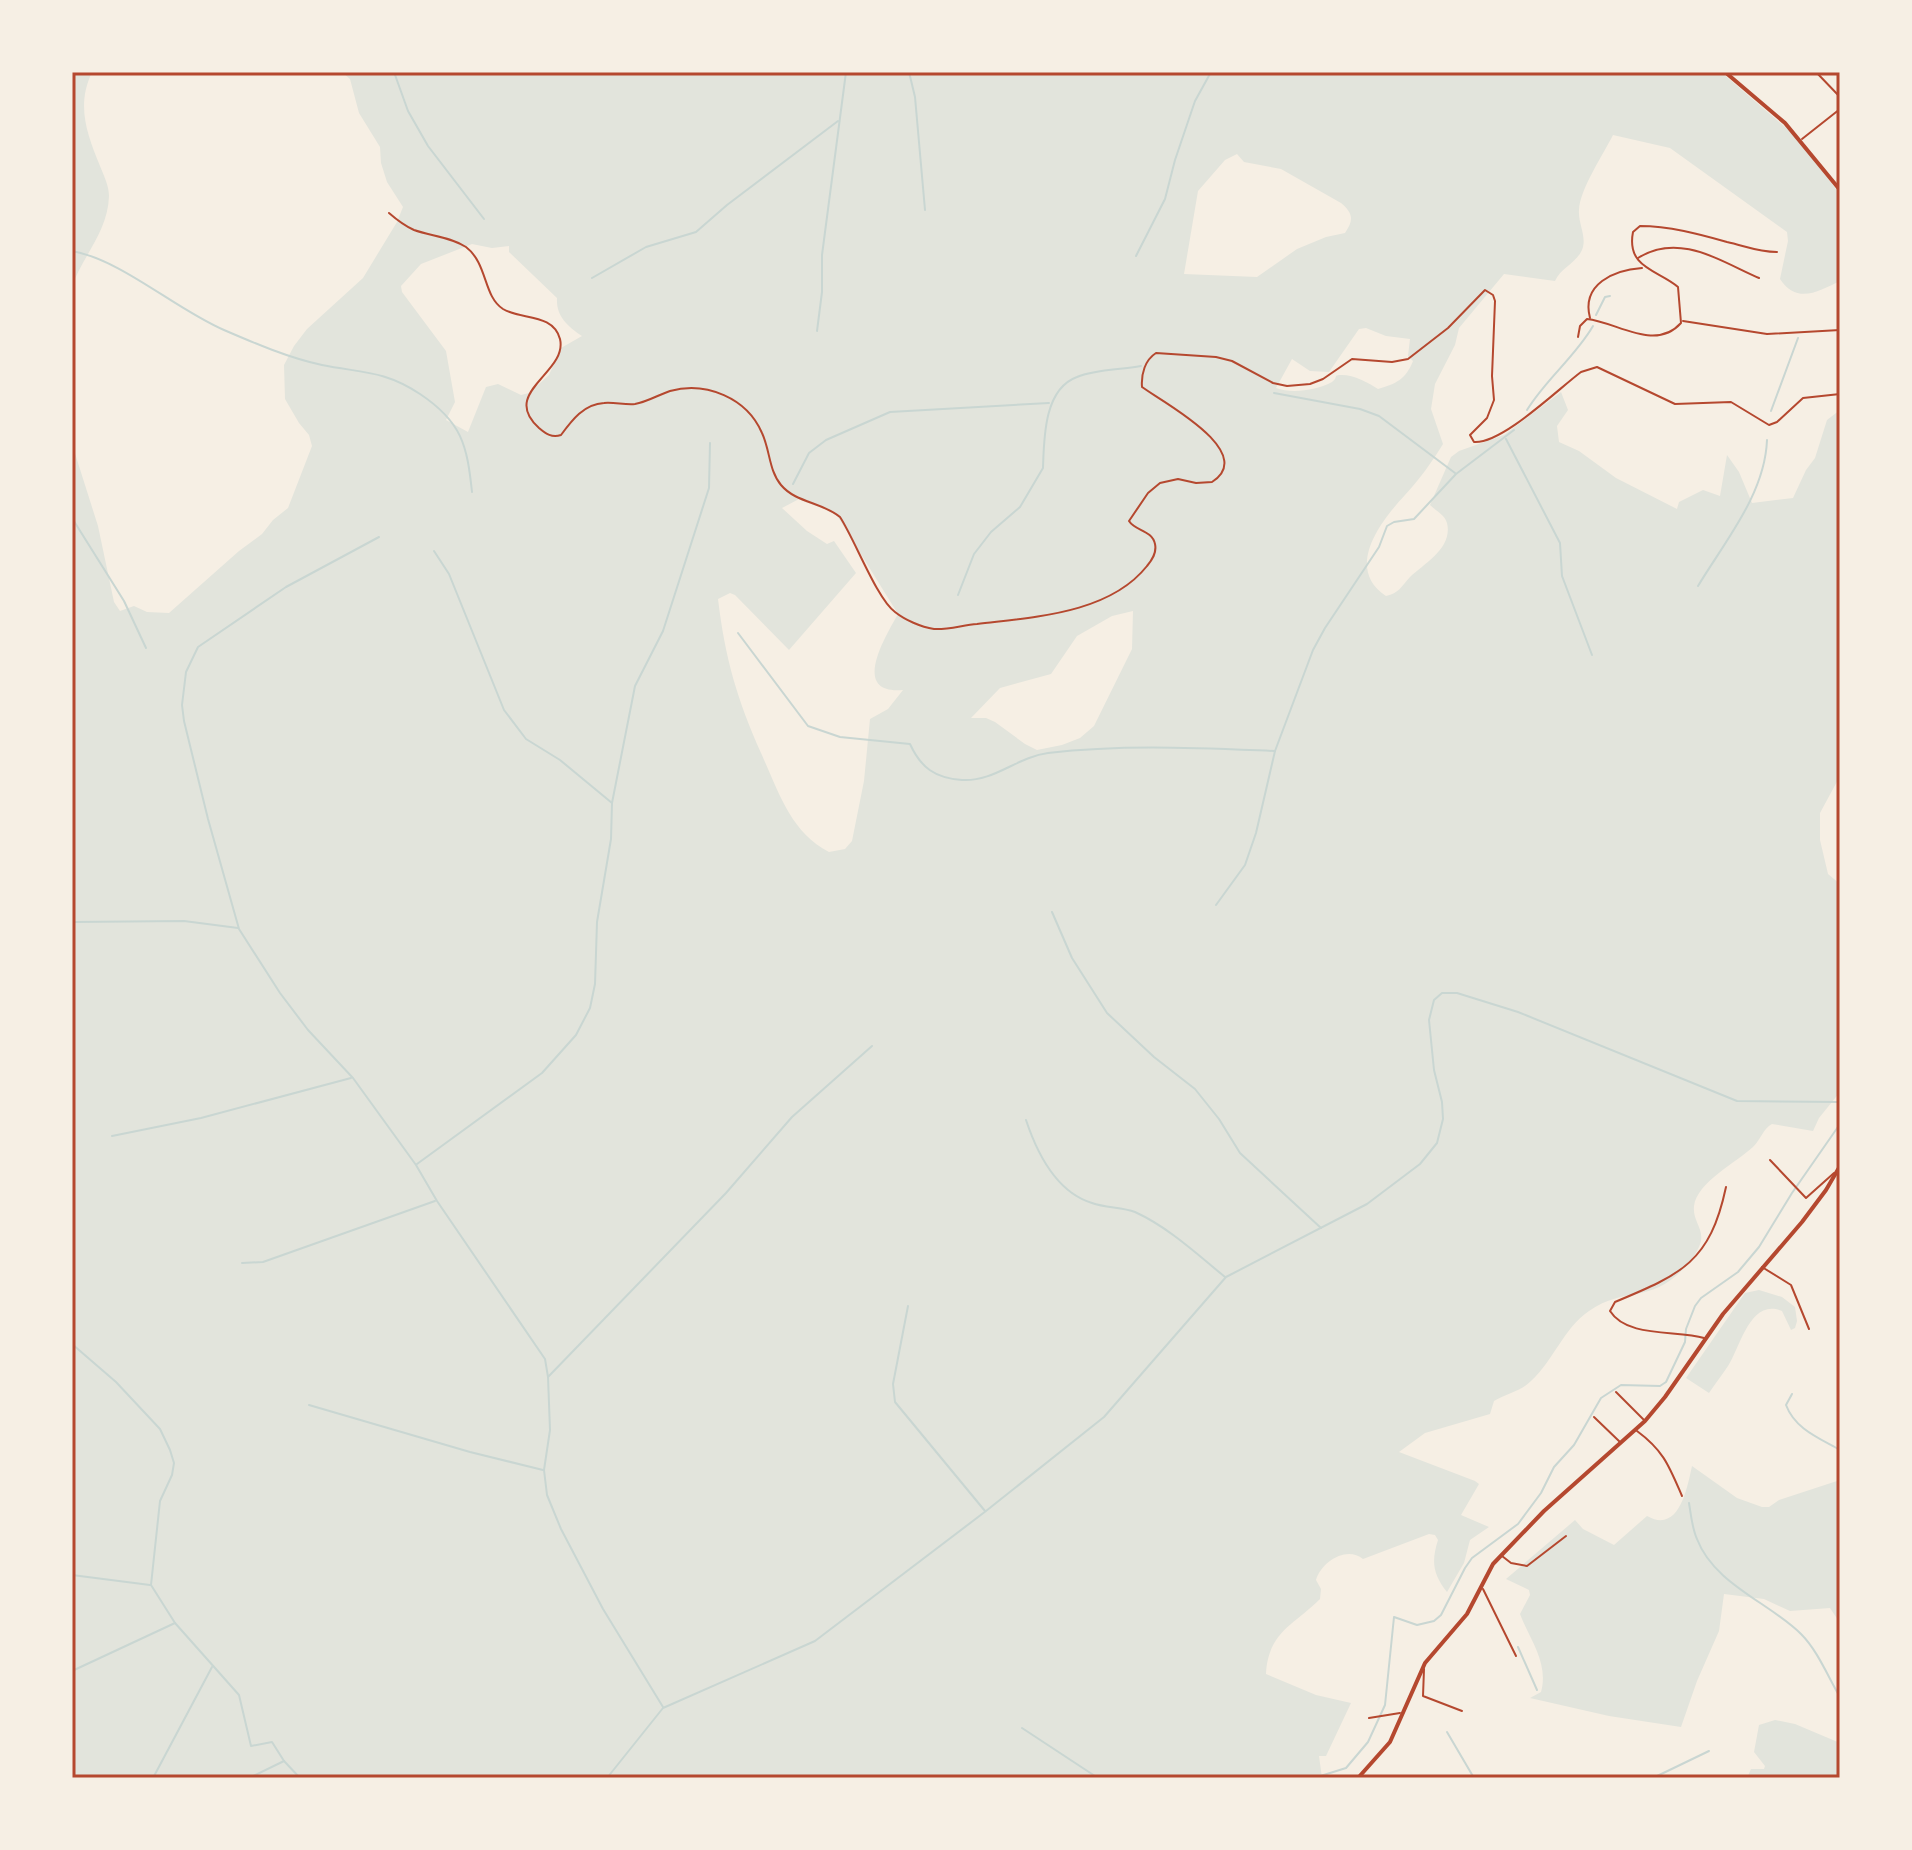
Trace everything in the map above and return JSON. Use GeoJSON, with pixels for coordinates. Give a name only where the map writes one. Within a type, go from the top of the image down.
{"type":"FeatureCollection","features":[{"type":"Feature","properties":{"kind":"main road"},"geometry":{"type":"LineString","coordinates":[[1725,72],[1801,140],[1840,190]]}},
{"type":"Feature","properties":{"kind":"main road"},"geometry":{"type":"LineString","coordinates":[[1358,1778],[1382,1753],[1425,1663],[1462,1621],[1481,1584],[1501,1555],[1544,1511],[1645,1421],[1761,1267],[1802,1222],[1840,1166]]}},
{"type":"Feature","properties":{"kind":"street"},"geometry":{"type":"LineString","coordinates":[[1816,72],[1840,97]]}},
{"type":"Feature","properties":{"kind":"street"},"geometry":{"type":"LineString","coordinates":[[1801,140],[1840,109]]}},
{"type":"Feature","properties":{"kind":"street"},"geometry":{"type":"LineString","coordinates":[[389,213],[416,231],[456,241],[467,248],[477,257],[486,274],[491,295],[502,308],[539,319],[559,336],[561,346],[555,360],[527,398],[533,421],[545,432],[551,436],[561,435],[574,418],[604,403],[634,404],[685,389],[715,391],[731,399],[757,422],[776,478],[784,489],[828,508],[840,517],[888,606],[908,620],[934,629],[1020,619],[1088,605],[1120,590],[1145,570],[1155,553],[1154,541],[1150,535],[1133,526],[1130,516],[1160,483],[1178,479],[1196,483],[1212,482],[1218,479],[1223,468],[1221,453],[1205,431],[1182,411],[1142,387],[1148,360],[1156,353],[1216,357],[1232,361],[1273,383],[1287,386],[1310,384],[1352,359],[1392,362],[1408,359],[1448,328],[1481,292],[1489,291],[1495,301],[1494,400],[1492,410],[1470,438],[1474,442],[1500,436],[1581,372],[1602,367],[1668,402],[1727,400],[1741,405],[1769,425],[1777,422],[1803,398],[1840,394]]}},
{"type":"Feature","properties":{"kind":"street"},"geometry":{"type":"LineString","coordinates":[[1682,321],[1678,287],[1644,268],[1633,248],[1631,237],[1636,228],[1646,226],[1725,241],[1755,251],[1777,252]]}},
{"type":"Feature","properties":{"kind":"street"},"geometry":{"type":"LineString","coordinates":[[1638,258],[1668,247],[1686,247],[1759,278]]}},
{"type":"Feature","properties":{"kind":"street"},"geometry":{"type":"LineString","coordinates":[[1591,319],[1589,295],[1594,286],[1604,278],[1628,269],[1644,268]]}},
{"type":"Feature","properties":{"kind":"street"},"geometry":{"type":"LineString","coordinates":[[1578,337],[1582,322],[1591,319],[1647,335],[1667,334],[1682,321],[1767,334],[1840,330]]}},
{"type":"Feature","properties":{"kind":"street"},"geometry":{"type":"LineString","coordinates":[[1770,1160],[1809,1198],[1840,1166]]}},
{"type":"Feature","properties":{"kind":"street"},"geometry":{"type":"LineString","coordinates":[[1705,1339],[1690,1334],[1635,1328],[1614,1318],[1610,1308],[1615,1302],[1675,1274],[1703,1250],[1720,1215],[1726,1187]]}},
{"type":"Feature","properties":{"kind":"street"},"geometry":{"type":"LineString","coordinates":[[1761,1267],[1791,1285],[1809,1329]]}},
{"type":"Feature","properties":{"kind":"street"},"geometry":{"type":"LineString","coordinates":[[1616,1392],[1645,1421]]}},
{"type":"Feature","properties":{"kind":"street"},"geometry":{"type":"LineString","coordinates":[[1594,1417],[1621,1444]]}},
{"type":"Feature","properties":{"kind":"street"},"geometry":{"type":"LineString","coordinates":[[1636,1430],[1667,1459],[1682,1496]]}},
{"type":"Feature","properties":{"kind":"street"},"geometry":{"type":"LineString","coordinates":[[1501,1555],[1511,1563],[1527,1566],[1566,1536]]}},
{"type":"Feature","properties":{"kind":"street"},"geometry":{"type":"LineString","coordinates":[[1481,1584],[1516,1656]]}},
{"type":"Feature","properties":{"kind":"street"},"geometry":{"type":"LineString","coordinates":[[1425,1663],[1423,1696],[1462,1711]]}},
{"type":"Feature","properties":{"kind":"street"},"geometry":{"type":"LineString","coordinates":[[1369,1718],[1401,1713]]}},
{"type":"Feature","properties":{"kind":"shaded area"},"geometry":{"type":"Polygon","coordinates":[[[72,72],[92,72],[85,97],[85,120],[109,196],[100,232],[72,286],[72,72]]]}},
{"type":"Feature","properties":{"kind":"shaded area"},"geometry":{"type":"Polygon","coordinates":[[[342,72],[1721,72],[1792,133],[1840,194],[1840,281],[1816,292],[1801,294],[1787,287],[1780,279],[1787,232],[1670,148],[1613,135],[1580,202],[1584,242],[1578,257],[1555,281],[1504,274],[1459,328],[1455,345],[1435,384],[1431,409],[1443,444],[1386,518],[1371,545],[1367,559],[1368,572],[1374,585],[1386,596],[1390,595],[1436,554],[1446,540],[1446,520],[1430,505],[1451,457],[1459,451],[1504,435],[1561,392],[1568,410],[1557,426],[1559,442],[1579,451],[1616,478],[1677,509],[1679,502],[1703,490],[1720,496],[1727,455],[1739,472],[1752,503],[1793,498],[1815,458],[1827,420],[1840,410],[1840,776],[1820,813],[1820,840],[1828,874],[1840,884],[1840,1092],[1819,1118],[1813,1131],[1772,1124],[1753,1147],[1702,1189],[1694,1206],[1701,1241],[1693,1257],[1679,1273],[1654,1289],[1617,1298],[1589,1311],[1572,1327],[1539,1373],[1522,1388],[1494,1401],[1490,1414],[1425,1433],[1399,1452],[1479,1484],[1461,1515],[1489,1527],[1470,1540],[1464,1563],[1447,1592],[1435,1568],[1438,1540],[1435,1535],[1429,1534],[1363,1559],[1357,1555],[1343,1555],[1329,1562],[1319,1573],[1316,1580],[1321,1589],[1320,1599],[1277,1639],[1266,1674],[1316,1695],[1351,1703],[1326,1756],[1319,1756],[1322,1778],[72,1778],[72,444],[98,526],[114,602],[120,611],[134,606],[147,612],[169,613],[288,508],[312,446],[309,435],[285,399],[284,365],[307,329],[363,278],[403,207],[387,182],[380,147],[359,113],[350,79],[342,72]],[[1237,154],[1225,160],[1198,191],[1184,274],[1257,277],[1297,249],[1345,233],[1348,228],[1351,217],[1341,203],[1281,169],[1244,162],[1237,154]],[[472,244],[421,264],[401,286],[402,292],[446,351],[455,402],[446,420],[468,432],[486,387],[498,384],[521,395],[529,393],[549,375],[561,348],[582,336],[564,320],[558,310],[557,298],[509,252],[509,246],[492,248],[472,244]],[[1359,329],[1329,372],[1310,371],[1292,359],[1276,388],[1289,391],[1312,389],[1342,375],[1378,389],[1404,376],[1413,361],[1408,356],[1410,339],[1359,329]],[[799,499],[782,508],[827,544],[834,541],[856,573],[789,650],[735,595],[730,593],[718,599],[733,678],[773,781],[795,822],[816,844],[829,852],[845,849],[852,841],[864,781],[870,719],[888,709],[903,690],[887,689],[878,683],[875,674],[880,649],[898,614],[838,517],[799,499]],[[1133,611],[1112,616],[1077,636],[1051,674],[1000,688],[971,718],[986,718],[995,722],[1037,750],[1080,738],[1094,726],[1132,649],[1133,611]]]}},
{"type":"Feature","properties":{"kind":"shaded area"},"geometry":{"type":"Polygon","coordinates":[[[1759,1290],[1782,1297],[1795,1307],[1795,1328],[1791,1330],[1782,1311],[1771,1309],[1754,1317],[1728,1366],[1709,1393],[1686,1378],[1745,1293],[1759,1290]]]}},
{"type":"Feature","properties":{"kind":"shaded area"},"geometry":{"type":"Polygon","coordinates":[[[1692,1466],[1737,1498],[1762,1507],[1840,1480],[1840,1623],[1830,1608],[1790,1611],[1764,1599],[1724,1594],[1719,1631],[1681,1727],[1609,1716],[1530,1698],[1541,1692],[1543,1681],[1541,1661],[1520,1614],[1530,1595],[1529,1590],[1506,1579],[1575,1520],[1583,1529],[1614,1545],[1647,1516],[1667,1519],[1680,1506],[1692,1466]]]}},
{"type":"Feature","properties":{"kind":"shaded area"},"geometry":{"type":"Polygon","coordinates":[[[1775,1720],[1795,1724],[1840,1743],[1840,1778],[1747,1778],[1751,1769],[1764,1769],[1765,1766],[1754,1752],[1759,1725],[1775,1720]]]}},
{"type":"Feature","properties":{"kind":"waterway"},"geometry":{"type":"LineString","coordinates":[[394,72],[408,111],[428,146],[484,219]]}},
{"type":"Feature","properties":{"kind":"waterway"},"geometry":{"type":"LineString","coordinates":[[817,331],[822,292],[822,255],[846,72]]}},
{"type":"Feature","properties":{"kind":"waterway"},"geometry":{"type":"LineString","coordinates":[[909,72],[915,97],[925,210]]}},
{"type":"Feature","properties":{"kind":"waterway"},"geometry":{"type":"LineString","coordinates":[[1136,256],[1165,199],[1195,101],[1211,72]]}},
{"type":"Feature","properties":{"kind":"waterway"},"geometry":{"type":"LineString","coordinates":[[592,278],[646,247],[696,232],[838,121]]}},
{"type":"Feature","properties":{"kind":"waterway"},"geometry":{"type":"LineString","coordinates":[[72,251],[110,264],[205,321],[259,345],[310,362],[383,376],[407,386],[434,404],[454,425],[468,461],[472,492]]}},
{"type":"Feature","properties":{"kind":"waterway"},"geometry":{"type":"LineString","coordinates":[[1596,315],[1605,297],[1610,296]]}},
{"type":"Feature","properties":{"kind":"waterway"},"geometry":{"type":"LineString","coordinates":[[1527,410],[1593,326]]}},
{"type":"Feature","properties":{"kind":"waterway"},"geometry":{"type":"LineString","coordinates":[[1771,411],[1798,338]]}},
{"type":"Feature","properties":{"kind":"waterway"},"geometry":{"type":"LineString","coordinates":[[958,595],[974,554],[991,532],[1020,507],[1043,468],[1048,416],[1058,392],[1066,383],[1084,374],[1141,366]]}},
{"type":"Feature","properties":{"kind":"waterway"},"geometry":{"type":"LineString","coordinates":[[1274,393],[1360,409],[1379,416],[1455,473]]}},
{"type":"Feature","properties":{"kind":"waterway"},"geometry":{"type":"LineString","coordinates":[[793,484],[809,453],[826,440],[890,412],[1049,403]]}},
{"type":"Feature","properties":{"kind":"waterway"},"geometry":{"type":"LineString","coordinates":[[1216,905],[1245,865],[1256,833],[1275,751],[1313,650],[1379,547],[1387,526],[1414,519],[1456,474],[1514,430]]}},
{"type":"Feature","properties":{"kind":"waterway"},"geometry":{"type":"LineString","coordinates":[[1506,439],[1560,543],[1562,576],[1592,655]]}},
{"type":"Feature","properties":{"kind":"waterway"},"geometry":{"type":"LineString","coordinates":[[1698,586],[1751,498],[1765,460],[1767,440]]}},
{"type":"Feature","properties":{"kind":"waterway"},"geometry":{"type":"LineString","coordinates":[[417,1164],[542,1073],[576,1035],[590,1008],[595,984],[597,922],[611,839],[612,803],[635,686],[663,631],[709,488],[710,443]]}},
{"type":"Feature","properties":{"kind":"waterway"},"geometry":{"type":"LineString","coordinates":[[72,518],[124,601],[146,648]]}},
{"type":"Feature","properties":{"kind":"waterway"},"geometry":{"type":"LineString","coordinates":[[379,537],[286,587],[198,647],[186,672],[182,705],[184,721],[239,929],[280,993],[308,1030],[353,1078],[416,1165],[437,1201],[545,1359],[550,1430],[544,1470],[547,1495],[561,1529],[603,1609],[663,1707]]}},
{"type":"Feature","properties":{"kind":"waterway"},"geometry":{"type":"LineString","coordinates":[[434,551],[449,574],[504,710],[526,739],[560,760],[612,803]]}},
{"type":"Feature","properties":{"kind":"waterway"},"geometry":{"type":"LineString","coordinates":[[738,633],[808,726],[840,737],[910,744],[924,765],[952,779],[974,780],[1037,755],[1076,750],[1162,748],[1275,751]]}},
{"type":"Feature","properties":{"kind":"waterway"},"geometry":{"type":"LineString","coordinates":[[1052,912],[1072,958],[1107,1013],[1154,1057],[1195,1089],[1240,1153],[1321,1228]]}},
{"type":"Feature","properties":{"kind":"waterway"},"geometry":{"type":"LineString","coordinates":[[72,922],[184,921],[238,928]]}},
{"type":"Feature","properties":{"kind":"waterway"},"geometry":{"type":"LineString","coordinates":[[607,1778],[663,1708],[815,1641],[1104,1417],[1226,1277],[1367,1204],[1420,1164],[1437,1143],[1443,1119],[1429,1020],[1434,1000],[1442,993],[1457,993],[1518,1012],[1737,1101],[1840,1102]]}},
{"type":"Feature","properties":{"kind":"waterway"},"geometry":{"type":"LineString","coordinates":[[548,1377],[726,1193],[792,1117],[872,1046]]}},
{"type":"Feature","properties":{"kind":"waterway"},"geometry":{"type":"LineString","coordinates":[[112,1136],[201,1118],[351,1078]]}},
{"type":"Feature","properties":{"kind":"waterway"},"geometry":{"type":"LineString","coordinates":[[1026,1120],[1042,1158],[1068,1190],[1092,1203],[1130,1210],[1147,1218],[1225,1277]]}},
{"type":"Feature","properties":{"kind":"waterway"},"geometry":{"type":"LineString","coordinates":[[1314,1778],[1346,1768],[1368,1742],[1385,1705],[1394,1617],[1417,1625],[1434,1621],[1441,1615],[1472,1558],[1518,1524],[1541,1493],[1554,1467],[1574,1445],[1601,1398],[1621,1385],[1660,1386],[1666,1382],[1685,1342],[1686,1329],[1695,1306],[1701,1298],[1738,1272],[1759,1247],[1840,1124]]}},
{"type":"Feature","properties":{"kind":"waterway"},"geometry":{"type":"LineString","coordinates":[[242,1263],[263,1262],[435,1201]]}},
{"type":"Feature","properties":{"kind":"waterway"},"geometry":{"type":"LineString","coordinates":[[908,1306],[893,1384],[895,1402],[985,1511]]}},
{"type":"Feature","properties":{"kind":"waterway"},"geometry":{"type":"LineString","coordinates":[[72,1344],[116,1382],[160,1429],[170,1450],[174,1463],[160,1501],[151,1585],[175,1623],[239,1695],[251,1746],[272,1742],[300,1778]]}},
{"type":"Feature","properties":{"kind":"waterway"},"geometry":{"type":"LineString","coordinates":[[1792,1394],[1786,1405],[1795,1420],[1808,1432],[1840,1450]]}},
{"type":"Feature","properties":{"kind":"waterway"},"geometry":{"type":"LineString","coordinates":[[309,1405],[543,1470]]}},
{"type":"Feature","properties":{"kind":"waterway"},"geometry":{"type":"LineString","coordinates":[[1689,1503],[1694,1530],[1705,1555],[1729,1581],[1801,1634],[1818,1656],[1840,1697]]}},
{"type":"Feature","properties":{"kind":"waterway"},"geometry":{"type":"LineString","coordinates":[[72,1575],[150,1585]]}},
{"type":"Feature","properties":{"kind":"waterway"},"geometry":{"type":"LineString","coordinates":[[72,1671],[175,1623]]}},
{"type":"Feature","properties":{"kind":"waterway"},"geometry":{"type":"LineString","coordinates":[[1518,1647],[1537,1690]]}},
{"type":"Feature","properties":{"kind":"waterway"},"geometry":{"type":"LineString","coordinates":[[153,1778],[212,1667]]}},
{"type":"Feature","properties":{"kind":"waterway"},"geometry":{"type":"LineString","coordinates":[[1022,1728],[1098,1778]]}},
{"type":"Feature","properties":{"kind":"waterway"},"geometry":{"type":"LineString","coordinates":[[1447,1732],[1474,1778]]}},
{"type":"Feature","properties":{"kind":"waterway"},"geometry":{"type":"LineString","coordinates":[[1653,1778],[1709,1751]]}},
{"type":"Feature","properties":{"kind":"waterway"},"geometry":{"type":"LineString","coordinates":[[249,1778],[284,1761]]}}]}
